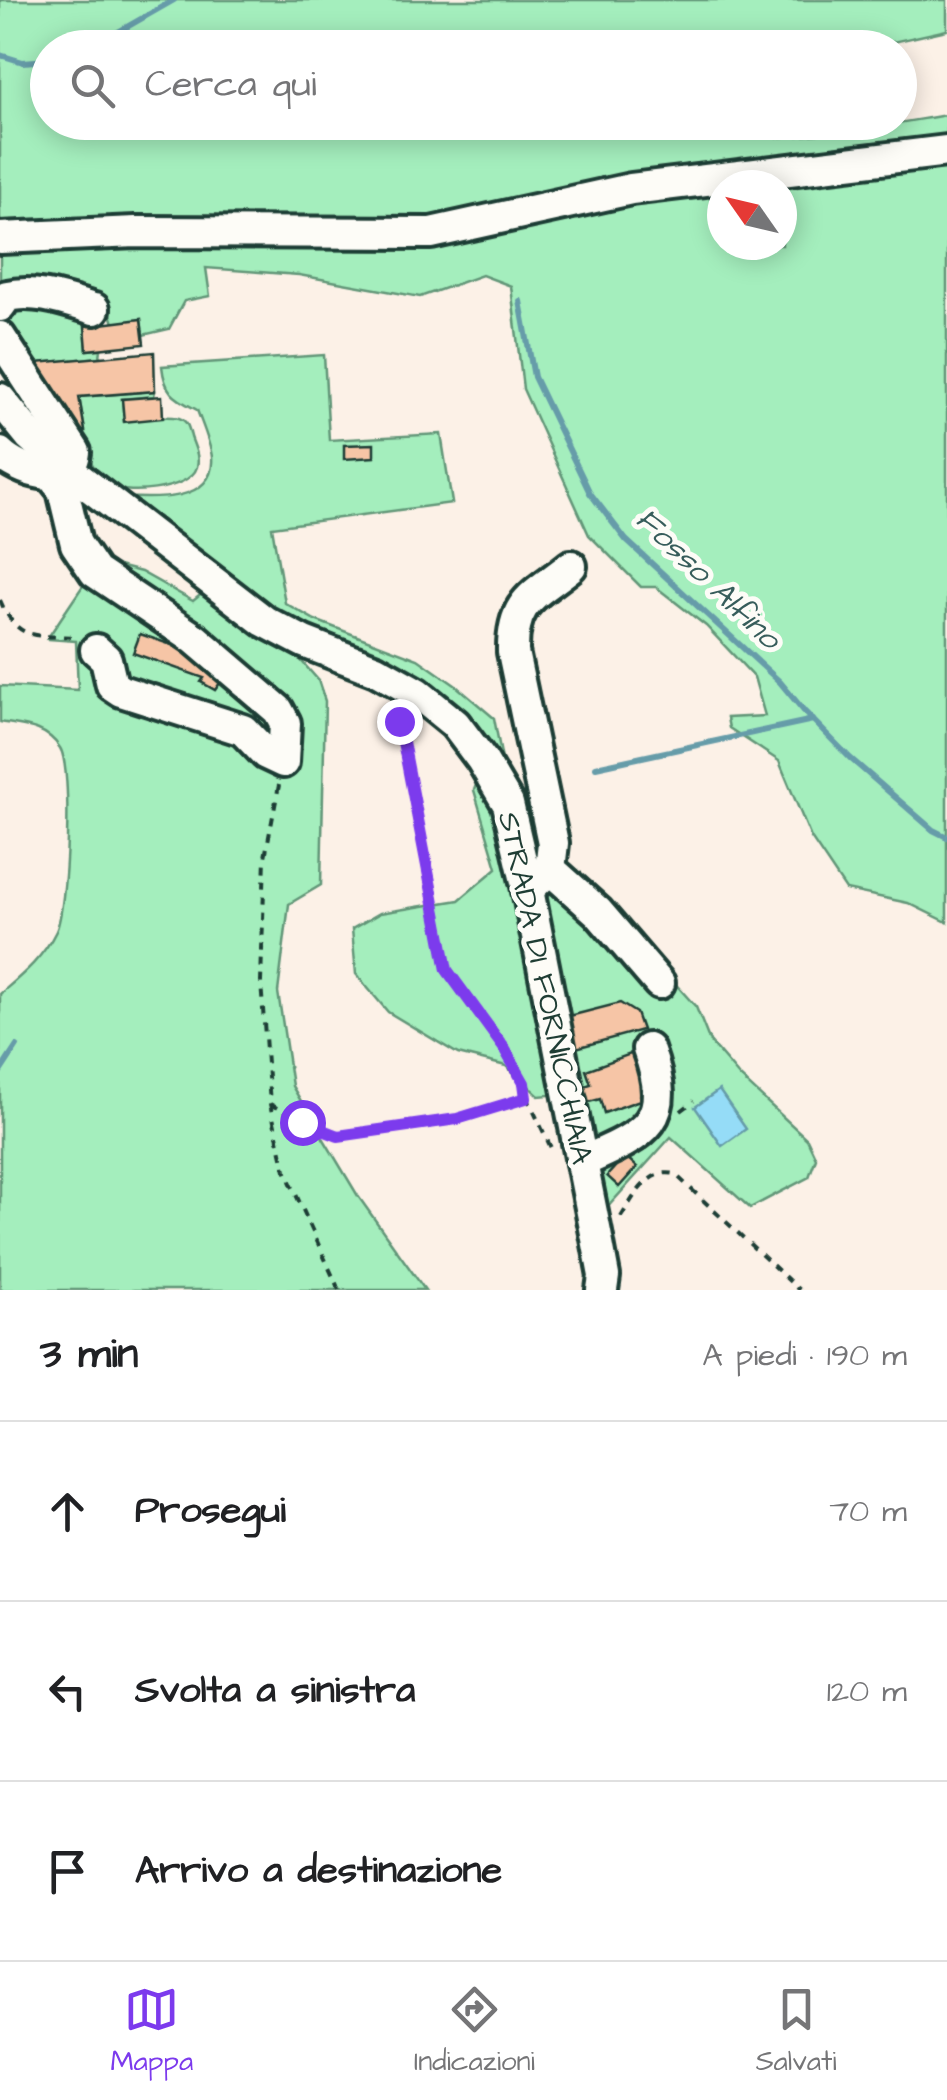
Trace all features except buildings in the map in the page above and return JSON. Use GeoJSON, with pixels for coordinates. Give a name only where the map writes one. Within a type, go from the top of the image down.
{"type":"FeatureCollection","features":[{"type":"Feature","properties":{"kind":"street"},"geometry":{"type":"LineString","coordinates":[[0,238],[136,232],[431,233],[631,189],[947,151]]}},
{"type":"Feature","properties":{"kind":"street"},"geometry":{"type":"LineString","coordinates":[[0,306],[7,296],[17,294],[64,300],[94,309]]}},
{"type":"Feature","properties":{"kind":"street"},"geometry":{"type":"LineString","coordinates":[[0,336],[74,452],[74,461],[59,472],[35,472],[0,453]]}},
{"type":"Feature","properties":{"kind":"street","name":"STRADA DI FORNICCHIAIA"},"geometry":{"type":"LineString","coordinates":[[0,400],[59,472],[264,621],[304,642],[376,670],[418,693],[455,724],[482,760],[508,804],[539,880],[582,1162],[604,1276],[602,1290]]}},
{"type":"Feature","properties":{"kind":"street"},"geometry":{"type":"LineString","coordinates":[[59,472],[76,544],[95,572],[195,640],[278,710],[285,723],[283,762],[266,754],[243,730],[122,691],[112,685],[106,659],[96,650]]}},
{"type":"Feature","properties":{"kind":"street"},"geometry":{"type":"LineString","coordinates":[[571,566],[522,605],[513,626],[513,652],[553,843],[539,880],[598,912],[659,983]]}},
{"type":"Feature","properties":{"kind":"street"},"geometry":{"type":"LineString","coordinates":[[582,1162],[626,1142],[644,1129],[657,1112],[658,1076],[648,1049]]}},
{"type":"Feature","properties":{"kind":"path"},"geometry":{"type":"LineString","coordinates":[[0,600],[9,621],[25,634],[76,636],[96,650]]}},
{"type":"Feature","properties":{"kind":"path"},"geometry":{"type":"LineString","coordinates":[[376,670],[399,721],[447,970],[504,1048],[524,1083],[526,1098],[542,1125],[556,1162],[569,1168],[582,1162]]}},
{"type":"Feature","properties":{"kind":"path"},"geometry":{"type":"LineString","coordinates":[[283,762],[265,857],[261,982],[270,1104],[285,1170],[339,1290]]}},
{"type":"Feature","properties":{"kind":"path"},"geometry":{"type":"LineString","coordinates":[[270,1104],[338,1136],[457,1119],[526,1098]]}},
{"type":"Feature","properties":{"kind":"path"},"geometry":{"type":"LineString","coordinates":[[618,1220],[653,1175],[675,1174],[799,1290]]}},
{"type":"Feature","properties":{"kind":"green space"},"geometry":{"type":"Polygon","coordinates":[[[0,0],[947,0],[947,30],[917,37],[917,30],[30,30],[30,140],[917,140],[917,120],[947,115],[947,922],[908,903],[846,890],[811,838],[779,761],[729,728],[727,718],[765,716],[754,677],[706,626],[656,587],[641,587],[589,535],[523,389],[511,286],[482,275],[420,297],[299,275],[206,268],[210,296],[184,301],[169,329],[143,335],[141,320],[114,323],[107,302],[84,291],[0,294],[0,0]]]}},
{"type":"Feature","properties":{"kind":"green space"},"geometry":{"type":"Polygon","coordinates":[[[14,301],[61,308],[96,325],[85,326],[87,350],[101,349],[100,357],[37,363],[71,431],[3,325],[5,311],[14,301]]]}},
{"type":"Feature","properties":{"kind":"green space"},"geometry":{"type":"Polygon","coordinates":[[[324,355],[329,440],[441,434],[452,503],[272,527],[285,603],[315,620],[418,659],[455,685],[494,718],[507,786],[460,719],[291,623],[120,497],[179,495],[204,483],[210,472],[211,451],[197,410],[172,394],[162,366],[324,355]]]}},
{"type":"Feature","properties":{"kind":"green space"},"geometry":{"type":"Polygon","coordinates":[[[155,391],[154,396],[122,399],[124,421],[182,419],[188,426],[197,467],[182,482],[169,486],[140,491],[114,488],[105,484],[72,433],[85,431],[79,397],[155,391]]]}},
{"type":"Feature","properties":{"kind":"green space"},"geometry":{"type":"Polygon","coordinates":[[[118,566],[141,572],[193,601],[210,587],[299,648],[297,656],[318,680],[325,701],[321,885],[289,904],[278,992],[292,1086],[358,1196],[425,1290],[0,1290],[0,994],[38,958],[56,931],[63,896],[67,809],[60,748],[41,731],[0,722],[0,686],[78,690],[76,641],[47,639],[90,575],[292,723],[108,574],[118,566]]]}},
{"type":"Feature","properties":{"kind":"green space"},"geometry":{"type":"Polygon","coordinates":[[[479,777],[497,811],[561,1094],[539,1096],[506,1066],[458,1054],[388,1012],[356,974],[352,929],[380,913],[459,900],[497,868],[474,790],[479,777]]]}},
{"type":"Feature","properties":{"kind":"green space"},"geometry":{"type":"Polygon","coordinates":[[[561,866],[603,903],[696,1007],[710,1042],[740,1077],[807,1139],[816,1158],[809,1177],[750,1208],[671,1137],[604,1211],[536,890],[561,866]]]}},
{"type":"Feature","properties":{"kind":"water"},"geometry":{"type":"Polygon","coordinates":[[[719,1090],[746,1129],[722,1146],[695,1107],[719,1090]]]}},
{"type":"Feature","properties":{"kind":"waterway"},"geometry":{"type":"LineString","coordinates":[[122,30],[174,0]]}},
{"type":"Feature","properties":{"kind":"waterway"},"geometry":{"type":"LineString","coordinates":[[0,55],[30,61]]}},
{"type":"Feature","properties":{"kind":"waterway","name":"Fosso Alfino"},"geometry":{"type":"LineString","coordinates":[[520,301],[534,377],[590,493],[626,540],[780,682],[850,758],[933,830],[947,837]]}},
{"type":"Feature","properties":{"kind":"waterway"},"geometry":{"type":"LineString","coordinates":[[596,767],[813,720]]}},
{"type":"Feature","properties":{"kind":"waterway"},"geometry":{"type":"LineString","coordinates":[[0,1072],[17,1046]]}},
{"type":"Feature","properties":{"kind":"route"},"geometry":{"type":"LineString","coordinates":[[302,1122],[338,1136],[457,1119],[526,1098],[524,1083],[504,1048],[447,970],[399,721]]}}]}
